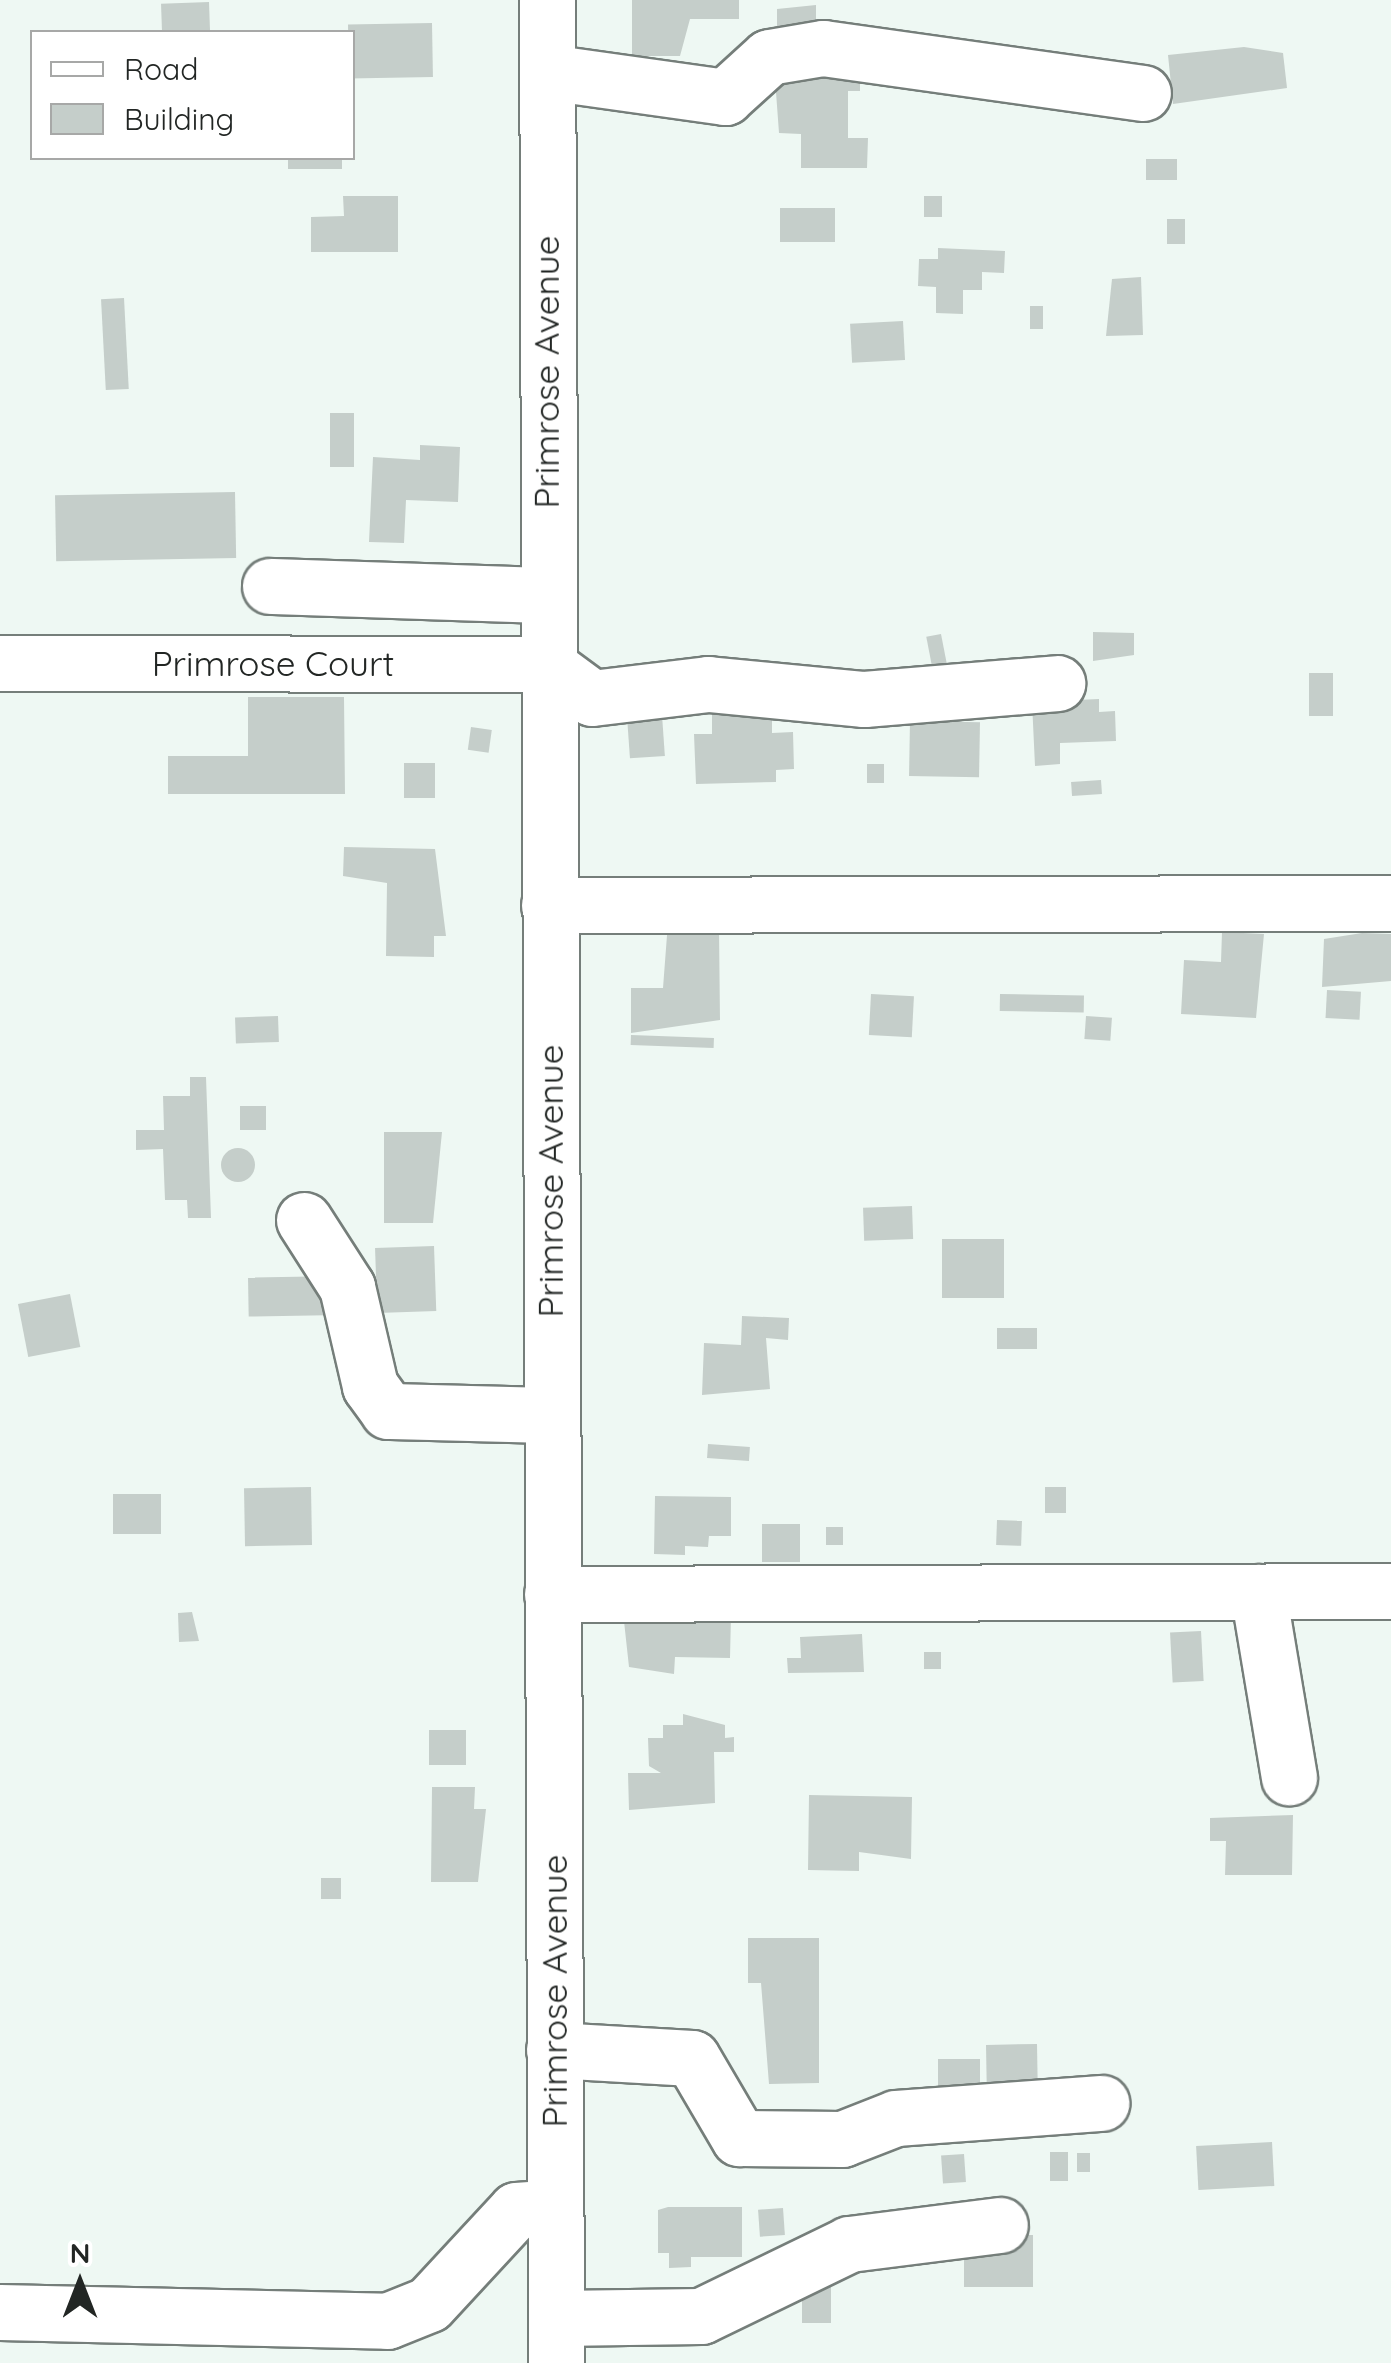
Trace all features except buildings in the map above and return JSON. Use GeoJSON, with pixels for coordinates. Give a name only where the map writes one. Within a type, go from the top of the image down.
{"type":"FeatureCollection","features":[{"type":"Feature","properties":{"kind":"street","name":"Primrose Avenue"},"geometry":{"type":"LineString","coordinates":[[546,0],[556,2340]]}},
{"type":"Feature","properties":{"kind":"street"},"geometry":{"type":"LineString","coordinates":[[547,72],[725,97],[770,57],[823,48],[1143,93]]}},
{"type":"Feature","properties":{"kind":"street"},"geometry":{"type":"LineString","coordinates":[[270,586],[546,595]]}},
{"type":"Feature","properties":{"kind":"street","name":"Primrose Court"},"geometry":{"type":"LineString","coordinates":[[0,663],[546,664]]}},
{"type":"Feature","properties":{"kind":"street"},"geometry":{"type":"LineString","coordinates":[[546,664],[592,698],[708,684],[864,699],[1057,684]]}},
{"type":"Feature","properties":{"kind":"street"},"geometry":{"type":"LineString","coordinates":[[549,905],[1391,904]]}},
{"type":"Feature","properties":{"kind":"street"},"geometry":{"type":"LineString","coordinates":[[304,1220],[347,1287],[370,1386],[388,1411],[551,1415]]}},
{"type":"Feature","properties":{"kind":"street"},"geometry":{"type":"LineString","coordinates":[[552,1594],[1391,1591]]}},
{"type":"Feature","properties":{"kind":"street"},"geometry":{"type":"LineString","coordinates":[[1258,1592],[1289,1777]]}},
{"type":"Feature","properties":{"kind":"street"},"geometry":{"type":"LineString","coordinates":[[554,2050],[692,2058],[739,2138],[842,2139],[896,2118],[1101,2103]]}},
{"type":"Feature","properties":{"kind":"street"},"geometry":{"type":"LineString","coordinates":[[0,2312],[387,2322],[429,2304],[516,2210],[556,2206]]}},
{"type":"Feature","properties":{"kind":"street"},"geometry":{"type":"LineString","coordinates":[[556,2340],[700,2316],[849,2244],[1000,2225]]}}]}
